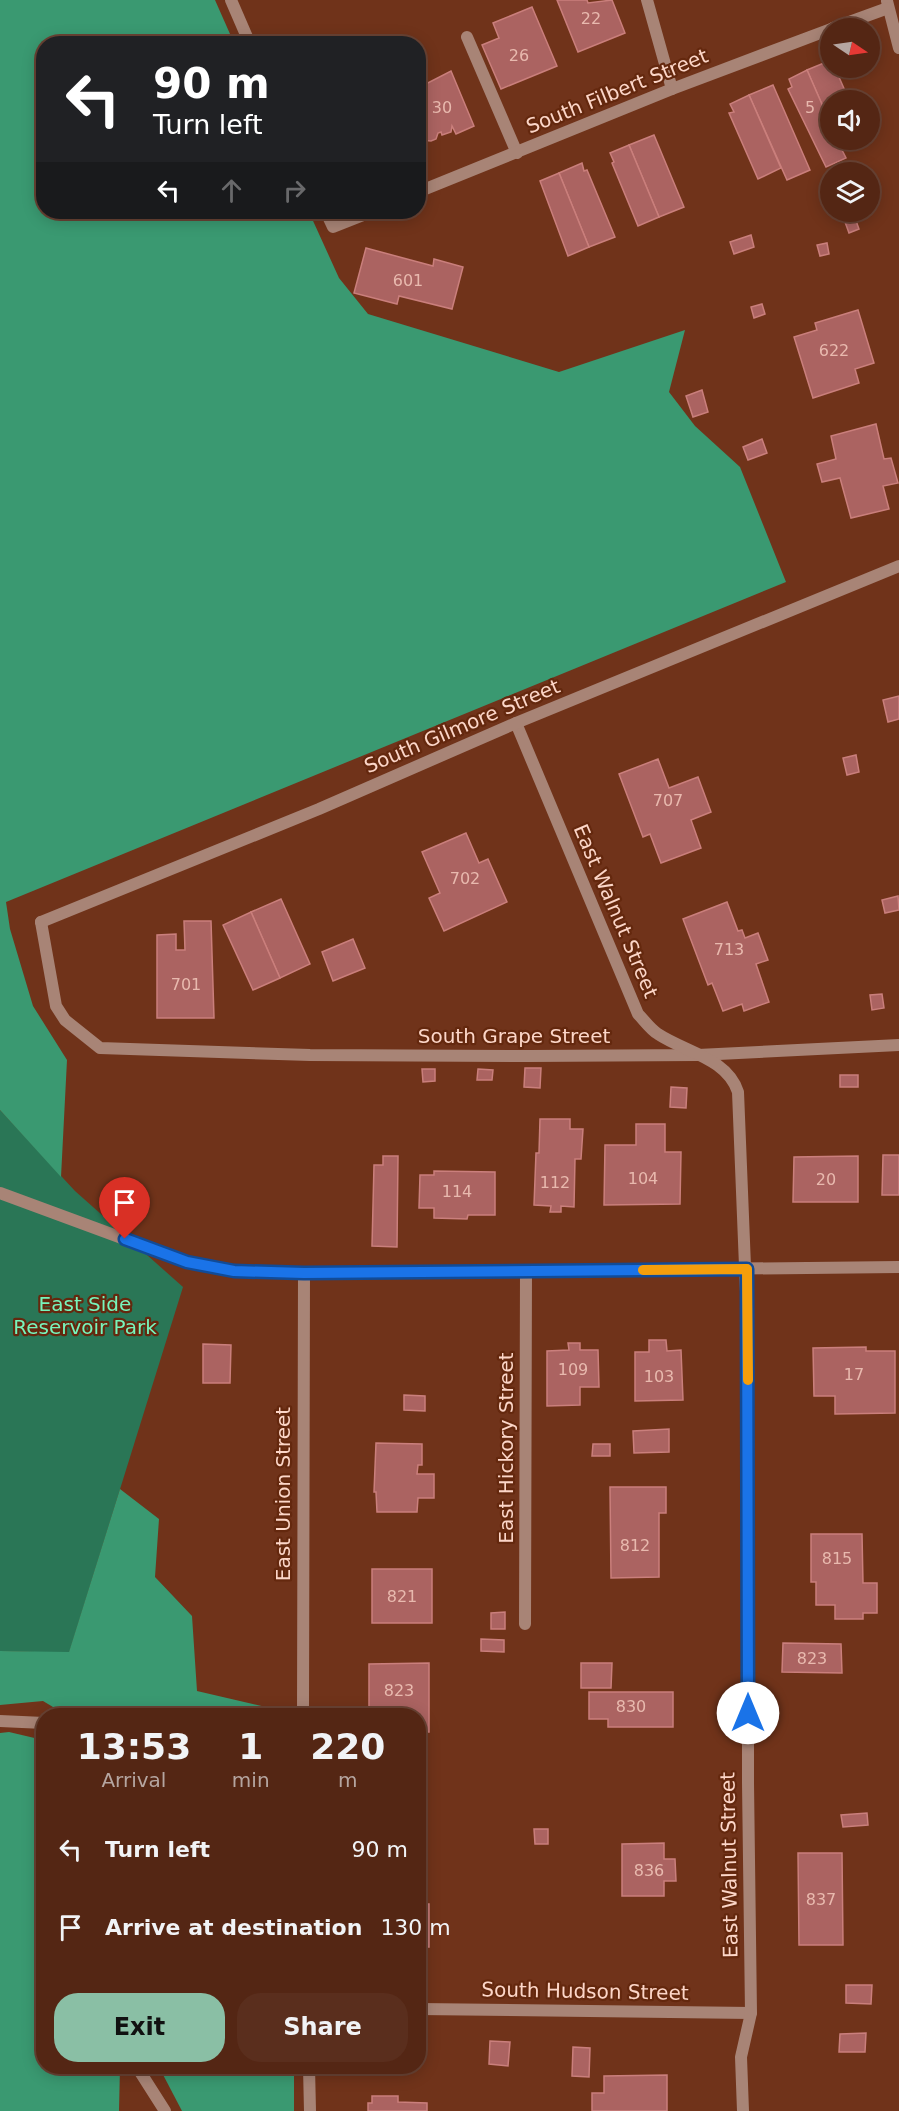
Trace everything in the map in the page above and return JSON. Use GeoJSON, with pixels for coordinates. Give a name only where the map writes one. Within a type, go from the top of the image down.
{"type":"FeatureCollection","features":[{"type":"Feature","properties":{"kind":"street"},"geometry":{"type":"LineString","coordinates":[[231,0],[247,36]]}},
{"type":"Feature","properties":{"kind":"street"},"geometry":{"type":"LineString","coordinates":[[647,0],[672,89]]}},
{"type":"Feature","properties":{"kind":"street"},"geometry":{"type":"LineString","coordinates":[[887,4],[899,48]]}},
{"type":"Feature","properties":{"kind":"street","name":"South Filbert Street"},"geometry":{"type":"LineString","coordinates":[[856,18],[887,4]]}},
{"type":"Feature","properties":{"kind":"street","name":"South Filbert Street"},"geometry":{"type":"LineString","coordinates":[[426,189],[672,89],[820,34]]}},
{"type":"Feature","properties":{"kind":"street"},"geometry":{"type":"LineString","coordinates":[[467,38],[516,153]]}},
{"type":"Feature","properties":{"kind":"street"},"geometry":{"type":"LineString","coordinates":[[329,219],[333,227],[353,219]]}},
{"type":"Feature","properties":{"kind":"street","name":"South Gilmore Street"},"geometry":{"type":"LineString","coordinates":[[129,1051],[100,1048],[65,1020],[56,1006],[41,922],[319,809],[516,723],[899,566]]}},
{"type":"Feature","properties":{"kind":"street","name":"East Walnut Street"},"geometry":{"type":"LineString","coordinates":[[516,723],[638,1014],[656,1033],[734,1077],[738,1092],[747,1269],[751,2013],[741,2057],[743,2111]]}},
{"type":"Feature","properties":{"kind":"street","name":"South Grape Street"},"geometry":{"type":"LineString","coordinates":[[129,1051],[346,1056],[698,1055],[899,1045]]}},
{"type":"Feature","properties":{"kind":"street"},"geometry":{"type":"LineString","coordinates":[[0,1193],[187,1262],[234,1271],[304,1273],[899,1267]]}},
{"type":"Feature","properties":{"kind":"street","name":"East Hickory Street"},"geometry":{"type":"LineString","coordinates":[[525,1624],[526,1271]]}},
{"type":"Feature","properties":{"kind":"street","name":"East Union Street"},"geometry":{"type":"LineString","coordinates":[[303,1708],[304,1273]]}},
{"type":"Feature","properties":{"kind":"street"},"geometry":{"type":"LineString","coordinates":[[0,1721],[36,1723]]}},
{"type":"Feature","properties":{"kind":"street","name":"South Hudson Street"},"geometry":{"type":"LineString","coordinates":[[426,2009],[751,2013]]}},
{"type":"Feature","properties":{"kind":"street"},"geometry":{"type":"LineString","coordinates":[[141,2074],[165,2111]]}},
{"type":"Feature","properties":{"kind":"street"},"geometry":{"type":"LineString","coordinates":[[309,2074],[310,2111]]}},
{"type":"Feature","properties":{"kind":"green space"},"geometry":{"type":"Polygon","coordinates":[[[0,0],[215,0],[231,36],[36,36],[36,219],[312,219],[339,278],[368,314],[559,372],[685,330],[669,392],[695,426],[740,467],[786,582],[6,902],[10,929],[33,1006],[67,1060],[61,1177],[0,1110],[0,0]]]}},
{"type":"Feature","properties":{"kind":"green space","name":"East Side Reservoir Park"},"geometry":{"type":"Polygon","coordinates":[[[0,1110],[75,1191],[183,1287],[69,1653],[0,1651],[0,1110]]]}},
{"type":"Feature","properties":{"kind":"green space"},"geometry":{"type":"Polygon","coordinates":[[[120,1489],[159,1519],[155,1577],[192,1616],[197,1691],[270,1708],[55,1708],[43,1701],[0,1705],[0,1651],[69,1652],[120,1489]]]}},
{"type":"Feature","properties":{"kind":"green space"},"geometry":{"type":"Polygon","coordinates":[[[9,1732],[36,1738],[36,2074],[120,2074],[119,2111],[0,2111],[0,1733],[9,1732]]]}},
{"type":"Feature","properties":{"kind":"green space"},"geometry":{"type":"Polygon","coordinates":[[[163,2074],[294,2074],[294,2111],[182,2111],[163,2074]]]}},
{"type":"Feature","properties":{"kind":"building"},"geometry":{"type":"Polygon","coordinates":[[[557,0],[587,0],[588,3],[612,0],[625,33],[578,52],[557,0]]]}},
{"type":"Feature","properties":{"kind":"building"},"geometry":{"type":"Polygon","coordinates":[[[532,7],[557,66],[501,89],[482,45],[499,38],[493,23],[532,7]]]}},
{"type":"Feature","properties":{"kind":"building"},"geometry":{"type":"Polygon","coordinates":[[[820,65],[820,78],[839,78],[845,90],[820,90],[820,100],[807,70],[820,65]]]}},
{"type":"Feature","properties":{"kind":"building"},"geometry":{"type":"Polygon","coordinates":[[[807,70],[820,100],[820,150],[842,150],[846,158],[837,162],[824,162],[788,89],[792,87],[789,79],[807,70]]]}},
{"type":"Feature","properties":{"kind":"building"},"geometry":{"type":"Polygon","coordinates":[[[451,71],[474,126],[456,134],[452,126],[451,132],[442,135],[441,132],[438,133],[436,139],[426,140],[426,84],[451,71]]]}},
{"type":"Feature","properties":{"kind":"building"},"geometry":{"type":"Polygon","coordinates":[[[773,85],[810,170],[787,180],[749,95],[773,85]]]}},
{"type":"Feature","properties":{"kind":"building"},"geometry":{"type":"Polygon","coordinates":[[[749,95],[781,168],[758,179],[729,113],[734,112],[730,104],[749,95]]]}},
{"type":"Feature","properties":{"kind":"building"},"geometry":{"type":"Polygon","coordinates":[[[654,135],[684,207],[659,217],[629,145],[654,135]]]}},
{"type":"Feature","properties":{"kind":"building"},"geometry":{"type":"Polygon","coordinates":[[[629,145],[659,217],[638,226],[610,153],[629,145]]]}},
{"type":"Feature","properties":{"kind":"building"},"geometry":{"type":"Polygon","coordinates":[[[582,163],[615,237],[589,247],[559,173],[582,163]]]}},
{"type":"Feature","properties":{"kind":"building"},"geometry":{"type":"Polygon","coordinates":[[[559,173],[589,247],[568,256],[540,181],[559,173]]]}},
{"type":"Feature","properties":{"kind":"building"},"geometry":{"type":"Polygon","coordinates":[[[845,222],[856,222],[859,229],[849,233],[845,222]]]}},
{"type":"Feature","properties":{"kind":"building"},"geometry":{"type":"Polygon","coordinates":[[[751,235],[754,247],[734,254],[730,242],[751,235]]]}},
{"type":"Feature","properties":{"kind":"building"},"geometry":{"type":"Polygon","coordinates":[[[827,243],[829,254],[820,256],[817,245],[827,243]]]}},
{"type":"Feature","properties":{"kind":"building"},"geometry":{"type":"Polygon","coordinates":[[[366,248],[433,266],[434,259],[463,267],[452,309],[399,296],[397,304],[354,293],[366,248]]]}},
{"type":"Feature","properties":{"kind":"building"},"geometry":{"type":"Polygon","coordinates":[[[762,304],[765,314],[754,318],[751,307],[762,304]]]}},
{"type":"Feature","properties":{"kind":"building"},"geometry":{"type":"Polygon","coordinates":[[[858,310],[874,363],[855,369],[859,383],[813,398],[794,337],[817,330],[815,323],[858,310]]]}},
{"type":"Feature","properties":{"kind":"building"},"geometry":{"type":"Polygon","coordinates":[[[702,390],[708,412],[693,417],[686,396],[702,390]]]}},
{"type":"Feature","properties":{"kind":"building"},"geometry":{"type":"Polygon","coordinates":[[[876,424],[884,459],[891,458],[898,483],[883,486],[889,509],[851,518],[840,478],[822,482],[817,464],[836,459],[831,436],[876,424]]]}},
{"type":"Feature","properties":{"kind":"building"},"geometry":{"type":"Polygon","coordinates":[[[762,439],[767,453],[748,460],[743,447],[762,439]]]}},
{"type":"Feature","properties":{"kind":"building"},"geometry":{"type":"Polygon","coordinates":[[[899,696],[899,719],[888,722],[883,700],[899,696]]]}},
{"type":"Feature","properties":{"kind":"building"},"geometry":{"type":"Polygon","coordinates":[[[856,755],[859,772],[847,775],[843,758],[856,755]]]}},
{"type":"Feature","properties":{"kind":"building"},"geometry":{"type":"Polygon","coordinates":[[[658,759],[669,788],[698,777],[711,812],[691,820],[701,848],[661,863],[650,834],[643,837],[619,774],[658,759]]]}},
{"type":"Feature","properties":{"kind":"building"},"geometry":{"type":"Polygon","coordinates":[[[466,833],[479,863],[488,859],[507,902],[444,931],[429,898],[440,893],[422,852],[466,833]]]}},
{"type":"Feature","properties":{"kind":"building"},"geometry":{"type":"Polygon","coordinates":[[[898,896],[899,910],[885,913],[882,900],[898,896]]]}},
{"type":"Feature","properties":{"kind":"building"},"geometry":{"type":"Polygon","coordinates":[[[281,899],[310,964],[280,978],[251,912],[281,899]]]}},
{"type":"Feature","properties":{"kind":"building"},"geometry":{"type":"Polygon","coordinates":[[[727,902],[738,931],[742,930],[745,938],[758,933],[768,960],[756,964],[769,1002],[744,1011],[742,1004],[723,1011],[712,983],[708,985],[683,919],[727,902]]]}},
{"type":"Feature","properties":{"kind":"building"},"geometry":{"type":"Polygon","coordinates":[[[251,912],[280,978],[253,990],[223,925],[251,912]]]}},
{"type":"Feature","properties":{"kind":"building"},"geometry":{"type":"Polygon","coordinates":[[[184,921],[211,921],[214,1018],[157,1018],[157,935],[176,934],[176,950],[185,950],[184,921]]]}},
{"type":"Feature","properties":{"kind":"building"},"geometry":{"type":"Polygon","coordinates":[[[353,939],[365,968],[333,981],[322,952],[353,939]]]}},
{"type":"Feature","properties":{"kind":"building"},"geometry":{"type":"Polygon","coordinates":[[[882,994],[884,1008],[872,1010],[870,995],[882,994]]]}},
{"type":"Feature","properties":{"kind":"building"},"geometry":{"type":"Polygon","coordinates":[[[525,1068],[541,1068],[540,1088],[524,1087],[525,1068]]]}},
{"type":"Feature","properties":{"kind":"building"},"geometry":{"type":"Polygon","coordinates":[[[422,1069],[435,1069],[435,1081],[423,1082],[422,1069]]]}},
{"type":"Feature","properties":{"kind":"building"},"geometry":{"type":"Polygon","coordinates":[[[478,1069],[493,1070],[492,1080],[477,1080],[478,1069]]]}},
{"type":"Feature","properties":{"kind":"building"},"geometry":{"type":"Polygon","coordinates":[[[840,1075],[858,1075],[858,1087],[840,1087],[840,1075]]]}},
{"type":"Feature","properties":{"kind":"building"},"geometry":{"type":"Polygon","coordinates":[[[671,1087],[687,1088],[686,1108],[670,1107],[671,1087]]]}},
{"type":"Feature","properties":{"kind":"building"},"geometry":{"type":"Polygon","coordinates":[[[540,1119],[570,1119],[570,1129],[583,1129],[581,1159],[575,1159],[574,1207],[561,1206],[561,1212],[550,1212],[551,1206],[534,1205],[540,1119]]]}},
{"type":"Feature","properties":{"kind":"building"},"geometry":{"type":"Polygon","coordinates":[[[636,1124],[665,1124],[665,1152],[681,1152],[680,1204],[604,1205],[605,1145],[636,1145],[636,1124]]]}},
{"type":"Feature","properties":{"kind":"building"},"geometry":{"type":"Polygon","coordinates":[[[883,1155],[899,1155],[899,1195],[882,1195],[883,1155]]]}},
{"type":"Feature","properties":{"kind":"building"},"geometry":{"type":"Polygon","coordinates":[[[383,1156],[398,1156],[397,1247],[372,1246],[374,1165],[383,1165],[383,1156]]]}},
{"type":"Feature","properties":{"kind":"building"},"geometry":{"type":"Polygon","coordinates":[[[858,1156],[858,1202],[793,1202],[794,1157],[858,1156]]]}},
{"type":"Feature","properties":{"kind":"building"},"geometry":{"type":"Polygon","coordinates":[[[434,1171],[495,1172],[495,1215],[468,1215],[467,1219],[434,1218],[434,1208],[419,1208],[420,1175],[434,1175],[434,1171]]]}},
{"type":"Feature","properties":{"kind":"building"},"geometry":{"type":"Polygon","coordinates":[[[649,1340],[666,1340],[667,1351],[681,1350],[683,1400],[635,1401],[635,1352],[649,1352],[649,1340]]]}},
{"type":"Feature","properties":{"kind":"building"},"geometry":{"type":"Polygon","coordinates":[[[568,1343],[580,1343],[580,1350],[598,1350],[599,1387],[580,1387],[580,1405],[547,1406],[547,1351],[569,1350],[568,1343]]]}},
{"type":"Feature","properties":{"kind":"building"},"geometry":{"type":"Polygon","coordinates":[[[203,1344],[231,1345],[230,1383],[203,1383],[203,1344]]]}},
{"type":"Feature","properties":{"kind":"building"},"geometry":{"type":"Polygon","coordinates":[[[866,1347],[866,1351],[895,1351],[895,1413],[835,1414],[835,1396],[814,1396],[813,1348],[866,1347]]]}},
{"type":"Feature","properties":{"kind":"building"},"geometry":{"type":"Polygon","coordinates":[[[404,1395],[425,1396],[425,1411],[404,1410],[404,1395]]]}},
{"type":"Feature","properties":{"kind":"building"},"geometry":{"type":"Polygon","coordinates":[[[669,1429],[669,1452],[634,1453],[633,1431],[669,1429]]]}},
{"type":"Feature","properties":{"kind":"building"},"geometry":{"type":"Polygon","coordinates":[[[376,1443],[422,1444],[422,1465],[418,1465],[417,1474],[434,1474],[434,1498],[418,1498],[417,1512],[377,1512],[376,1492],[374,1492],[376,1443]]]}},
{"type":"Feature","properties":{"kind":"building"},"geometry":{"type":"Polygon","coordinates":[[[593,1444],[610,1444],[610,1456],[592,1456],[593,1444]]]}},
{"type":"Feature","properties":{"kind":"building"},"geometry":{"type":"Polygon","coordinates":[[[610,1487],[666,1487],[666,1513],[659,1513],[659,1577],[611,1578],[610,1487]]]}},
{"type":"Feature","properties":{"kind":"building"},"geometry":{"type":"Polygon","coordinates":[[[811,1534],[862,1534],[863,1583],[877,1583],[877,1613],[863,1613],[863,1619],[835,1619],[835,1605],[816,1605],[816,1582],[811,1582],[811,1534]]]}},
{"type":"Feature","properties":{"kind":"building"},"geometry":{"type":"Polygon","coordinates":[[[372,1569],[432,1569],[432,1623],[372,1623],[372,1569]]]}},
{"type":"Feature","properties":{"kind":"building"},"geometry":{"type":"Polygon","coordinates":[[[505,1612],[505,1629],[491,1629],[491,1613],[505,1612]]]}},
{"type":"Feature","properties":{"kind":"building"},"geometry":{"type":"Polygon","coordinates":[[[481,1639],[504,1640],[504,1652],[481,1651],[481,1639]]]}},
{"type":"Feature","properties":{"kind":"building"},"geometry":{"type":"Polygon","coordinates":[[[783,1643],[841,1644],[842,1673],[782,1672],[783,1643]]]}},
{"type":"Feature","properties":{"kind":"building"},"geometry":{"type":"Polygon","coordinates":[[[429,1663],[429,1732],[426,1732],[426,1708],[369,1708],[369,1664],[429,1663]]]}},
{"type":"Feature","properties":{"kind":"building"},"geometry":{"type":"Polygon","coordinates":[[[581,1663],[612,1663],[611,1688],[581,1688],[581,1663]]]}},
{"type":"Feature","properties":{"kind":"building"},"geometry":{"type":"Polygon","coordinates":[[[589,1692],[673,1692],[673,1727],[608,1727],[608,1719],[589,1719],[589,1692]]]}},
{"type":"Feature","properties":{"kind":"building"},"geometry":{"type":"Polygon","coordinates":[[[867,1813],[868,1825],[843,1827],[841,1815],[867,1813]]]}},
{"type":"Feature","properties":{"kind":"building"},"geometry":{"type":"Polygon","coordinates":[[[534,1829],[548,1829],[548,1844],[535,1844],[534,1829]]]}},
{"type":"Feature","properties":{"kind":"building"},"geometry":{"type":"Polygon","coordinates":[[[664,1843],[664,1859],[675,1859],[676,1881],[664,1881],[664,1896],[622,1896],[622,1844],[664,1843]]]}},
{"type":"Feature","properties":{"kind":"building"},"geometry":{"type":"Polygon","coordinates":[[[798,1853],[842,1853],[843,1945],[799,1945],[798,1853]]]}},
{"type":"Feature","properties":{"kind":"building"},"geometry":{"type":"Polygon","coordinates":[[[426,1904],[429,1904],[429,1947],[426,1947],[426,1904]]]}},
{"type":"Feature","properties":{"kind":"building"},"geometry":{"type":"Polygon","coordinates":[[[846,1985],[872,1985],[871,2004],[846,2003],[846,1985]]]}},
{"type":"Feature","properties":{"kind":"building"},"geometry":{"type":"Polygon","coordinates":[[[866,2033],[865,2052],[839,2052],[840,2034],[866,2033]]]}},
{"type":"Feature","properties":{"kind":"building"},"geometry":{"type":"Polygon","coordinates":[[[490,2041],[510,2042],[508,2066],[489,2064],[490,2041]]]}},
{"type":"Feature","properties":{"kind":"building"},"geometry":{"type":"Polygon","coordinates":[[[573,2047],[590,2048],[589,2077],[572,2076],[573,2047]]]}},
{"type":"Feature","properties":{"kind":"building"},"geometry":{"type":"Polygon","coordinates":[[[667,2075],[667,2111],[592,2111],[592,2093],[604,2093],[604,2076],[667,2075]]]}},
{"type":"Feature","properties":{"kind":"building"},"geometry":{"type":"Polygon","coordinates":[[[372,2096],[398,2096],[398,2102],[427,2103],[427,2111],[368,2111],[368,2103],[372,2103],[372,2096]]]}},
{"type":"Feature","properties":{"kind":"slow traffic"},"geometry":{"type":"LineString","coordinates":[[643,1270],[747,1269],[748,1380]]}},
{"type":"Feature","properties":{"kind":"route"},"geometry":{"type":"LineString","coordinates":[[125,1239],[187,1262],[234,1271],[304,1273],[747,1269],[748,1713]]}}]}
